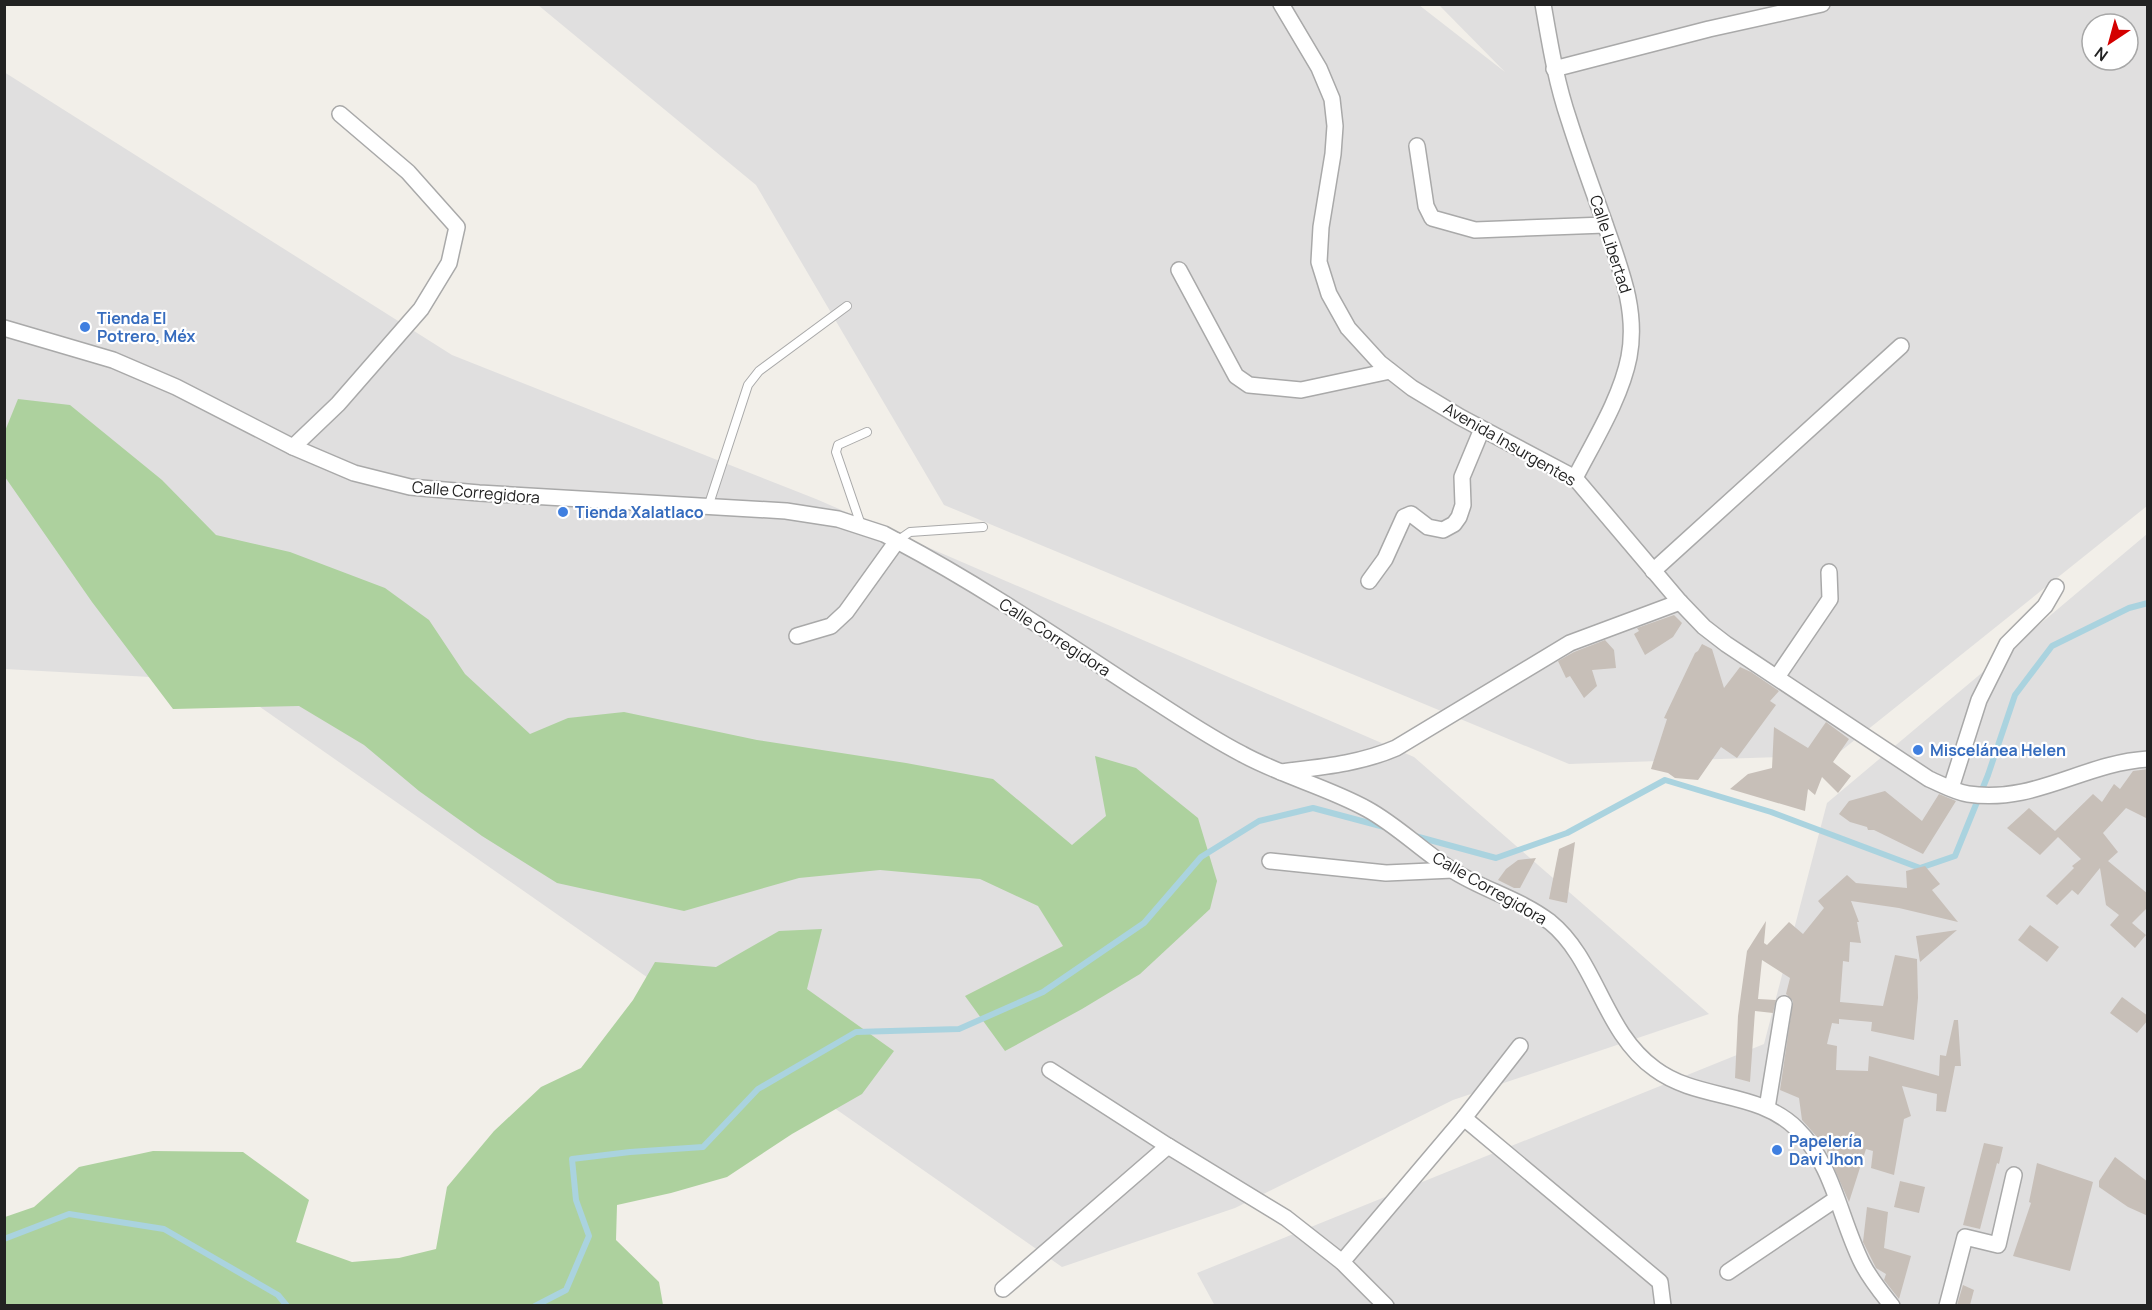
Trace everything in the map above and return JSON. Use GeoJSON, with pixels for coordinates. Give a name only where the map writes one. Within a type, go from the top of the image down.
{"type":"FeatureCollection","features":[{"type":"Feature","properties":{"kind":"street","name":"Avenida Insurgentes"},"geometry":{"type":"LineString","coordinates":[[1281,4],[1319,68],[1332,99],[1335,126],[1333,154],[1321,227],[1319,262],[1329,294],[1348,328],[1380,363],[1412,388],[1482,429],[1575,478],[1653,571],[1704,627],[1929,779],[1966,794],[2000,796],[2037,789],[2107,765],[2148,759]]}},
{"type":"Feature","properties":{"kind":"street","name":"Calle Libertad"},"geometry":{"type":"LineString","coordinates":[[1543,4],[1554,69],[1568,119],[1625,281],[1631,310],[1632,334],[1629,358],[1620,386],[1575,478]]}},
{"type":"Feature","properties":{"kind":"street"},"geometry":{"type":"LineString","coordinates":[[1554,69],[1709,29],[1822,4]]}},
{"type":"Feature","properties":{"kind":"street"},"geometry":{"type":"LineString","coordinates":[[293,447],[338,404],[421,309],[449,263],[457,227],[408,172],[340,114]]}},
{"type":"Feature","properties":{"kind":"street"},"geometry":{"type":"LineString","coordinates":[[1417,146],[1426,206],[1432,218],[1475,230],[1605,225]]}},
{"type":"Feature","properties":{"kind":"street"},"geometry":{"type":"LineString","coordinates":[[1179,270],[1236,376],[1249,385],[1301,390],[1390,371]]}},
{"type":"Feature","properties":{"kind":"street"},"geometry":{"type":"LineString","coordinates":[[4,344],[11,330]]}},
{"type":"Feature","properties":{"kind":"street","name":"Calle Corregidora"},"geometry":{"type":"LineString","coordinates":[[11,330],[113,360],[176,387],[293,447],[354,473],[410,487],[479,494],[786,511],[838,519],[897,541],[981,588],[1201,731],[1242,754],[1341,796],[1392,823],[1453,870],[1524,906],[1549,922],[1570,942],[1621,1034],[1635,1053],[1654,1069],[1674,1081],[1702,1092],[1754,1102],[1776,1112],[1796,1127],[1812,1146],[1825,1170],[1861,1261],[1873,1282],[1891,1305]]}},
{"type":"Feature","properties":{"kind":"street"},"geometry":{"type":"LineString","coordinates":[[1653,571],[1900,346]]}},
{"type":"Feature","properties":{"kind":"street"},"geometry":{"type":"LineString","coordinates":[[1369,581],[1385,559],[1404,517],[1411,514],[1428,528],[1443,530],[1454,524],[1463,505],[1462,477],[1482,429]]}},
{"type":"Feature","properties":{"kind":"street"},"geometry":{"type":"LineString","coordinates":[[796,636],[831,626],[846,612],[897,541]]}},
{"type":"Feature","properties":{"kind":"street"},"geometry":{"type":"LineString","coordinates":[[1777,677],[1830,599],[1829,572]]}},
{"type":"Feature","properties":{"kind":"street"},"geometry":{"type":"LineString","coordinates":[[1950,788],[1979,700],[2007,644],[2044,606],[2056,587]]}},
{"type":"Feature","properties":{"kind":"street"},"geometry":{"type":"LineString","coordinates":[[1280,772],[1350,763],[1396,748],[1570,644],[1680,602]]}},
{"type":"Feature","properties":{"kind":"street"},"geometry":{"type":"LineString","coordinates":[[1270,861],[1386,873],[1453,870]]}},
{"type":"Feature","properties":{"kind":"street"},"geometry":{"type":"LineString","coordinates":[[1767,1108],[1784,1004]]}},
{"type":"Feature","properties":{"kind":"street"},"geometry":{"type":"LineString","coordinates":[[1342,1262],[1464,1118],[1520,1046]]}},
{"type":"Feature","properties":{"kind":"street"},"geometry":{"type":"LineString","coordinates":[[1050,1070],[1286,1218],[1342,1262],[1386,1305]]}},
{"type":"Feature","properties":{"kind":"street"},"geometry":{"type":"LineString","coordinates":[[1464,1118],[1660,1282],[1663,1305]]}},
{"type":"Feature","properties":{"kind":"street"},"geometry":{"type":"LineString","coordinates":[[1003,1289],[1168,1146]]}},
{"type":"Feature","properties":{"kind":"street"},"geometry":{"type":"LineString","coordinates":[[1947,1305],[1965,1238],[1998,1245],[2014,1174]]}},
{"type":"Feature","properties":{"kind":"street"},"geometry":{"type":"LineString","coordinates":[[1728,1272],[1836,1198]]}},
{"type":"Feature","properties":{"kind":"lane"},"geometry":{"type":"LineString","coordinates":[[708,507],[748,385],[759,371],[847,306]]}},
{"type":"Feature","properties":{"kind":"lane"},"geometry":{"type":"LineString","coordinates":[[861,527],[836,452],[838,445],[867,432]]}},
{"type":"Feature","properties":{"kind":"lane"},"geometry":{"type":"LineString","coordinates":[[897,541],[910,532],[983,527]]}},
{"type":"Feature","properties":{"kind":"shaded area"},"geometry":{"type":"Polygon","coordinates":[[[538,5],[1419,5],[1505,72],[1439,5],[2147,5],[2147,506],[1836,755],[1569,764],[944,505],[756,185],[538,5]]]}},
{"type":"Feature","properties":{"kind":"shaded area"},"geometry":{"type":"Polygon","coordinates":[[[4,72],[452,355],[816,499],[1414,757],[1709,1014],[1453,1100],[1235,1208],[1062,1267],[223,681],[5,669],[4,72]]]}},
{"type":"Feature","properties":{"kind":"shaded area"},"geometry":{"type":"Polygon","coordinates":[[[2147,534],[2147,1305],[1215,1306],[1197,1273],[1764,1044],[1827,803],[2147,534]]]}},
{"type":"Feature","properties":{"kind":"green space"},"geometry":{"type":"Polygon","coordinates":[[[18,399],[70,405],[162,480],[216,535],[290,552],[385,588],[429,620],[465,674],[530,734],[568,718],[624,712],[757,740],[993,779],[1072,845],[1106,816],[1095,756],[1136,768],[1198,818],[1217,881],[1210,909],[1140,974],[1005,1051],[965,996],[1063,946],[1038,906],[980,879],[880,870],[799,878],[684,911],[557,883],[482,836],[419,791],[364,745],[299,706],[173,709],[92,602],[5,477],[5,431],[18,399]]]}},
{"type":"Feature","properties":{"kind":"green space"},"geometry":{"type":"Polygon","coordinates":[[[822,929],[807,989],[894,1051],[862,1094],[792,1134],[727,1177],[617,1205],[616,1240],[659,1282],[663,1305],[5,1305],[5,1217],[34,1207],[79,1167],[153,1151],[243,1152],[309,1200],[296,1242],[352,1262],[399,1258],[436,1249],[447,1187],[494,1131],[541,1087],[581,1068],[633,1000],[655,962],[716,967],[779,931],[822,929]]]}},
{"type":"Feature","properties":{"kind":"building"},"geometry":{"type":"Polygon","coordinates":[[[1674,615],[1682,623],[1673,637],[1645,655],[1634,634],[1639,631],[1637,628],[1674,615]]]}},
{"type":"Feature","properties":{"kind":"building"},"geometry":{"type":"Polygon","coordinates":[[[1605,640],[1614,650],[1616,668],[1592,670],[1597,686],[1584,698],[1570,676],[1566,678],[1558,661],[1605,640]]]}},
{"type":"Feature","properties":{"kind":"building"},"geometry":{"type":"Polygon","coordinates":[[[1702,644],[1712,649],[1724,688],[1740,667],[1779,691],[1770,701],[1776,705],[1737,758],[1721,747],[1698,780],[1675,778],[1668,773],[1651,769],[1667,719],[1664,718],[1695,653],[1702,644]]]}},
{"type":"Feature","properties":{"kind":"building"},"geometry":{"type":"Polygon","coordinates":[[[1826,722],[1849,739],[1833,762],[1851,776],[1838,793],[1822,777],[1815,795],[1808,789],[1805,811],[1730,789],[1748,774],[1772,768],[1774,727],[1808,748],[1826,722]]]}},
{"type":"Feature","properties":{"kind":"building"},"geometry":{"type":"Polygon","coordinates":[[[2148,769],[2148,819],[2126,808],[2103,833],[2118,852],[2108,861],[2148,894],[2148,907],[2132,923],[2146,935],[2135,948],[2110,925],[2119,915],[2106,905],[2100,868],[2078,895],[2072,890],[2057,905],[2046,896],[2081,859],[2058,837],[2040,855],[2007,828],[2029,808],[2055,831],[2093,794],[2102,802],[2114,784],[2120,789],[2133,771],[2148,769]]]}},
{"type":"Feature","properties":{"kind":"building"},"geometry":{"type":"Polygon","coordinates":[[[1885,791],[1922,821],[1939,794],[1956,801],[1923,854],[1874,830],[1868,830],[1867,827],[1850,822],[1839,814],[1849,801],[1885,791]]]}},
{"type":"Feature","properties":{"kind":"building"},"geometry":{"type":"Polygon","coordinates":[[[1575,842],[1567,903],[1549,899],[1559,849],[1575,842]]]}},
{"type":"Feature","properties":{"kind":"building"},"geometry":{"type":"Polygon","coordinates":[[[1536,858],[1520,888],[1514,888],[1498,880],[1506,869],[1518,860],[1536,858]]]}},
{"type":"Feature","properties":{"kind":"building"},"geometry":{"type":"Polygon","coordinates":[[[1925,866],[1940,884],[1932,890],[1958,922],[1899,908],[1851,901],[1859,922],[1857,922],[1861,943],[1850,942],[1849,962],[1843,961],[1840,1002],[1883,1006],[1895,955],[1917,959],[1918,998],[1914,1040],[1871,1031],[1872,1022],[1839,1019],[1839,1024],[1832,1023],[1827,1044],[1837,1046],[1836,1070],[1868,1071],[1869,1056],[1939,1076],[1940,1055],[1946,1056],[1954,1020],[1958,1020],[1961,1066],[1955,1066],[1946,1112],[1936,1111],[1937,1094],[1902,1086],[1911,1116],[1904,1119],[1894,1175],[1871,1168],[1873,1151],[1866,1149],[1849,1202],[1827,1152],[1828,1146],[1802,1120],[1799,1098],[1780,1090],[1793,1001],[1786,994],[1790,978],[1762,960],[1758,999],[1776,1000],[1773,1013],[1755,1011],[1750,1082],[1735,1078],[1738,1016],[1747,951],[1766,921],[1764,943],[1767,945],[1789,922],[1803,934],[1824,908],[1818,901],[1847,875],[1856,883],[1907,888],[1906,871],[1925,866]]]}},
{"type":"Feature","properties":{"kind":"building"},"geometry":{"type":"Polygon","coordinates":[[[2030,925],[2059,947],[2047,962],[2018,940],[2030,925]]]}},
{"type":"Feature","properties":{"kind":"building"},"geometry":{"type":"Polygon","coordinates":[[[1957,930],[1920,962],[1916,936],[1957,930]]]}},
{"type":"Feature","properties":{"kind":"building"},"geometry":{"type":"Polygon","coordinates":[[[2122,997],[2148,1016],[2148,1020],[2137,1033],[2110,1013],[2122,997]]]}},
{"type":"Feature","properties":{"kind":"building"},"geometry":{"type":"Polygon","coordinates":[[[1984,1143],[2003,1147],[1980,1229],[1963,1225],[1984,1143]]]}},
{"type":"Feature","properties":{"kind":"building"},"geometry":{"type":"Polygon","coordinates":[[[2115,1157],[2148,1182],[2148,1216],[2128,1207],[2099,1187],[2099,1181],[2115,1157]]]}},
{"type":"Feature","properties":{"kind":"building"},"geometry":{"type":"Polygon","coordinates":[[[2037,1163],[2093,1182],[2070,1271],[2013,1256],[2031,1203],[2029,1202],[2037,1163]]]}},
{"type":"Feature","properties":{"kind":"building"},"geometry":{"type":"Polygon","coordinates":[[[1900,1181],[1925,1187],[1919,1213],[1894,1207],[1900,1181]]]}},
{"type":"Feature","properties":{"kind":"building"},"geometry":{"type":"Polygon","coordinates":[[[1867,1207],[1888,1212],[1884,1248],[1911,1256],[1899,1299],[1884,1280],[1886,1274],[1876,1268],[1863,1242],[1867,1207]]]}},
{"type":"Feature","properties":{"kind":"building"},"geometry":{"type":"Polygon","coordinates":[[[1963,1285],[1974,1290],[1970,1305],[1957,1305],[1963,1285]]]}},
{"type":"Feature","properties":{"kind":"waterway"},"geometry":{"type":"LineString","coordinates":[[1415,836],[1496,858],[1567,833],[1665,780],[1771,812],[1920,868],[1955,856],[1988,775],[2015,695],[2052,646],[2129,608],[2148,603]]}},
{"type":"Feature","properties":{"kind":"waterway"},"geometry":{"type":"LineString","coordinates":[[535,1306],[566,1290],[589,1236],[576,1200],[572,1159],[703,1147],[758,1089],[856,1032],[959,1029],[1043,992],[1144,923],[1201,857],[1259,821],[1313,808],[1388,828]]}},
{"type":"Feature","properties":{"kind":"waterway"},"geometry":{"type":"LineString","coordinates":[[4,1239],[69,1214],[164,1229],[278,1295],[287,1306]]}},
{"type":"Feature","properties":{"kind":"place","name":"Tienda El Potrero, Méx"},"geometry":{"type":"Point","coordinates":[85,327]}},
{"type":"Feature","properties":{"kind":"place","name":"Tienda Xalatlaco"},"geometry":{"type":"Point","coordinates":[563,512]}},
{"type":"Feature","properties":{"kind":"place","name":"Miscelánea Helen"},"geometry":{"type":"Point","coordinates":[1918,750]}},
{"type":"Feature","properties":{"kind":"place","name":"Papelería Davi Jhon"},"geometry":{"type":"Point","coordinates":[1777,1150]}}]}
